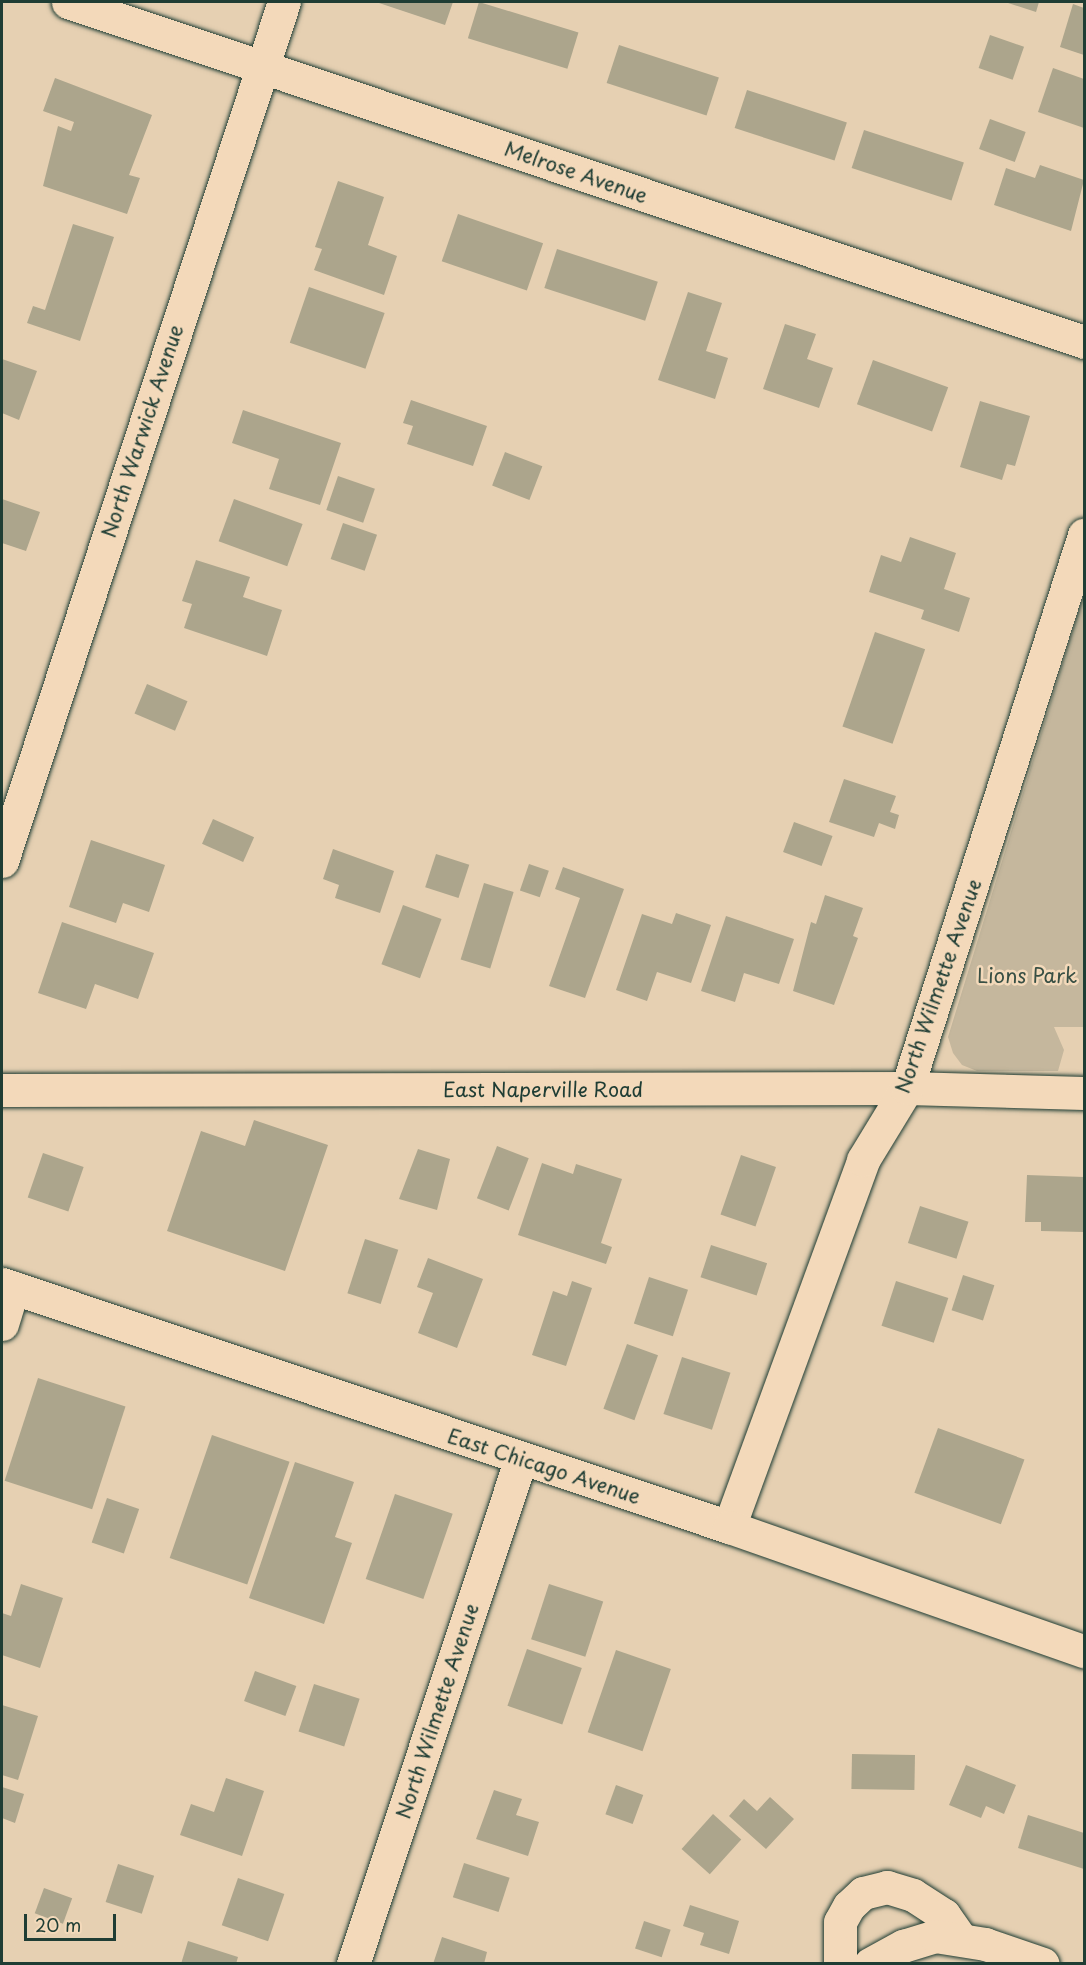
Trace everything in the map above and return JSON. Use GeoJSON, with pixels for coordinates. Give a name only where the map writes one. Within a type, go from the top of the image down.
{"type":"FeatureCollection","features":[{"type":"Feature","properties":{"kind":"street","name":"Melrose Avenue"},"geometry":{"type":"LineString","coordinates":[[68,2],[1084,342]]}},
{"type":"Feature","properties":{"kind":"street","name":"North Warwick Avenue"},"geometry":{"type":"LineString","coordinates":[[2,861],[284,2]]}},
{"type":"Feature","properties":{"kind":"street","name":"North Wilmette Avenue"},"geometry":{"type":"LineString","coordinates":[[729,1527],[863,1160],[907,1088],[1084,535]]}},
{"type":"Feature","properties":{"kind":"street","name":"East Naperville Road"},"geometry":{"type":"LineString","coordinates":[[2,1090],[907,1088],[1084,1093]]}},
{"type":"Feature","properties":{"kind":"street","name":"East Chicago Avenue"},"geometry":{"type":"LineString","coordinates":[[7,1286],[729,1527],[1084,1651]]}},
{"type":"Feature","properties":{"kind":"street"},"geometry":{"type":"LineString","coordinates":[[2,1324],[7,1286]]}},
{"type":"Feature","properties":{"kind":"street","name":"North Wilmette Avenue"},"geometry":{"type":"LineString","coordinates":[[353,1964],[521,1458]]}},
{"type":"Feature","properties":{"kind":"street"},"geometry":{"type":"LineString","coordinates":[[840,1964],[840,1922],[849,1905],[862,1893],[887,1887],[913,1895],[944,1915],[961,1939]]}},
{"type":"Feature","properties":{"kind":"street"},"geometry":{"type":"LineString","coordinates":[[870,1964],[903,1946],[935,1936],[961,1939],[1043,1964]]}},
{"type":"Feature","properties":{"kind":"green space","name":"Lions Park"},"geometry":{"type":"Polygon","coordinates":[[[1084,594],[1084,1027],[1054,1027],[1064,1050],[1058,1071],[977,1071],[962,1065],[953,1053],[948,1037],[1084,594]]]}},
{"type":"Feature","properties":{"kind":"building"},"geometry":{"type":"Polygon","coordinates":[[[376,2],[453,2],[445,25],[376,2]]]}},
{"type":"Feature","properties":{"kind":"building"},"geometry":{"type":"Polygon","coordinates":[[[479,2],[578,32],[567,69],[468,38],[479,2]]]}},
{"type":"Feature","properties":{"kind":"building"},"geometry":{"type":"Polygon","coordinates":[[[1005,2],[1039,2],[1036,12],[1005,2]]]}},
{"type":"Feature","properties":{"kind":"building"},"geometry":{"type":"Polygon","coordinates":[[[1073,4],[1084,8],[1084,55],[1060,47],[1073,4]]]}},
{"type":"Feature","properties":{"kind":"building"},"geometry":{"type":"Polygon","coordinates":[[[990,35],[1024,47],[1013,80],[979,68],[990,35]]]}},
{"type":"Feature","properties":{"kind":"building"},"geometry":{"type":"Polygon","coordinates":[[[619,45],[719,77],[707,115],[607,83],[619,45]]]}},
{"type":"Feature","properties":{"kind":"building"},"geometry":{"type":"Polygon","coordinates":[[[1053,68],[1084,79],[1084,128],[1038,112],[1053,68]]]}},
{"type":"Feature","properties":{"kind":"building"},"geometry":{"type":"Polygon","coordinates":[[[55,78],[152,115],[129,175],[140,178],[127,214],[43,186],[58,126],[71,131],[74,122],[43,111],[55,78]]]}},
{"type":"Feature","properties":{"kind":"building"},"geometry":{"type":"Polygon","coordinates":[[[747,90],[847,122],[835,160],[735,128],[747,90]]]}},
{"type":"Feature","properties":{"kind":"building"},"geometry":{"type":"Polygon","coordinates":[[[990,119],[1026,132],[1015,162],[979,149],[990,119]]]}},
{"type":"Feature","properties":{"kind":"building"},"geometry":{"type":"Polygon","coordinates":[[[864,130],[964,162],[952,200],[852,168],[864,130]]]}},
{"type":"Feature","properties":{"kind":"building"},"geometry":{"type":"Polygon","coordinates":[[[1040,165],[1084,180],[1071,231],[994,205],[1006,168],[1035,178],[1040,165]]]}},
{"type":"Feature","properties":{"kind":"building"},"geometry":{"type":"Polygon","coordinates":[[[338,181],[384,197],[368,245],[397,256],[384,295],[314,270],[322,249],[315,247],[338,181]]]}},
{"type":"Feature","properties":{"kind":"building"},"geometry":{"type":"Polygon","coordinates":[[[458,214],[543,243],[527,291],[442,261],[458,214]]]}},
{"type":"Feature","properties":{"kind":"building"},"geometry":{"type":"Polygon","coordinates":[[[73,224],[114,237],[80,341],[27,323],[33,306],[45,310],[73,224]]]}},
{"type":"Feature","properties":{"kind":"building"},"geometry":{"type":"Polygon","coordinates":[[[557,249],[658,282],[645,321],[544,288],[557,249]]]}},
{"type":"Feature","properties":{"kind":"building"},"geometry":{"type":"Polygon","coordinates":[[[309,287],[385,313],[365,369],[290,343],[309,287]]]}},
{"type":"Feature","properties":{"kind":"building"},"geometry":{"type":"Polygon","coordinates":[[[688,292],[722,303],[706,351],[728,358],[715,399],[658,380],[688,292]]]}},
{"type":"Feature","properties":{"kind":"building"},"geometry":{"type":"Polygon","coordinates":[[[785,324],[816,334],[807,359],[833,368],[819,408],[763,389],[785,324]]]}},
{"type":"Feature","properties":{"kind":"building"},"geometry":{"type":"Polygon","coordinates":[[[2,359],[37,371],[19,420],[2,413],[2,359]]]}},
{"type":"Feature","properties":{"kind":"building"},"geometry":{"type":"Polygon","coordinates":[[[873,360],[948,387],[932,432],[857,404],[873,360]]]}},
{"type":"Feature","properties":{"kind":"building"},"geometry":{"type":"Polygon","coordinates":[[[411,400],[487,426],[473,466],[407,444],[413,426],[403,423],[411,400]]]}},
{"type":"Feature","properties":{"kind":"building"},"geometry":{"type":"Polygon","coordinates":[[[980,401],[1030,416],[1015,466],[1007,464],[1002,480],[960,467],[980,401]]]}},
{"type":"Feature","properties":{"kind":"building"},"geometry":{"type":"Polygon","coordinates":[[[243,410],[341,443],[320,505],[269,489],[279,459],[232,443],[243,410]]]}},
{"type":"Feature","properties":{"kind":"building"},"geometry":{"type":"Polygon","coordinates":[[[505,452],[542,466],[529,500],[492,486],[505,452]]]}},
{"type":"Feature","properties":{"kind":"building"},"geometry":{"type":"Polygon","coordinates":[[[338,476],[375,489],[363,523],[326,510],[338,476]]]}},
{"type":"Feature","properties":{"kind":"building"},"geometry":{"type":"Polygon","coordinates":[[[2,499],[40,512],[26,551],[2,543],[2,499]]]}},
{"type":"Feature","properties":{"kind":"building"},"geometry":{"type":"Polygon","coordinates":[[[234,499],[303,524],[287,566],[219,541],[234,499]]]}},
{"type":"Feature","properties":{"kind":"building"},"geometry":{"type":"Polygon","coordinates":[[[343,523],[377,535],[365,571],[331,559],[343,523]]]}},
{"type":"Feature","properties":{"kind":"building"},"geometry":{"type":"Polygon","coordinates":[[[910,537],[956,553],[944,589],[970,598],[959,632],[921,619],[924,610],[869,592],[881,555],[901,562],[910,537]]]}},
{"type":"Feature","properties":{"kind":"building"},"geometry":{"type":"Polygon","coordinates":[[[196,560],[250,577],[243,597],[282,610],[267,656],[184,628],[192,604],[182,601],[196,560]]]}},
{"type":"Feature","properties":{"kind":"building"},"geometry":{"type":"Polygon","coordinates":[[[875,632],[925,649],[893,744],[842,727],[875,632]]]}},
{"type":"Feature","properties":{"kind":"building"},"geometry":{"type":"Polygon","coordinates":[[[147,684],[188,701],[175,731],[134,713],[147,684]]]}},
{"type":"Feature","properties":{"kind":"building"},"geometry":{"type":"Polygon","coordinates":[[[844,779],[896,796],[890,812],[899,815],[895,829],[879,823],[874,837],[829,822],[844,779]]]}},
{"type":"Feature","properties":{"kind":"building"},"geometry":{"type":"Polygon","coordinates":[[[213,819],[254,837],[243,862],[202,844],[213,819]]]}},
{"type":"Feature","properties":{"kind":"building"},"geometry":{"type":"Polygon","coordinates":[[[794,822],[833,836],[822,866],[783,852],[794,822]]]}},
{"type":"Feature","properties":{"kind":"building"},"geometry":{"type":"Polygon","coordinates":[[[91,840],[165,865],[149,912],[123,903],[116,923],[69,907],[91,840]]]}},
{"type":"Feature","properties":{"kind":"building"},"geometry":{"type":"Polygon","coordinates":[[[333,849],[394,871],[380,913],[335,898],[339,885],[323,879],[333,849]]]}},
{"type":"Feature","properties":{"kind":"building"},"geometry":{"type":"Polygon","coordinates":[[[436,854],[469,865],[458,898],[425,887],[436,854]]]}},
{"type":"Feature","properties":{"kind":"building"},"geometry":{"type":"Polygon","coordinates":[[[529,864],[549,871],[540,897],[520,890],[529,864]]]}},
{"type":"Feature","properties":{"kind":"building"},"geometry":{"type":"Polygon","coordinates":[[[563,867],[624,889],[585,998],[549,986],[580,898],[555,889],[563,867]]]}},
{"type":"Feature","properties":{"kind":"building"},"geometry":{"type":"Polygon","coordinates":[[[484,883],[514,892],[490,969],[461,960],[484,883]]]}},
{"type":"Feature","properties":{"kind":"building"},"geometry":{"type":"Polygon","coordinates":[[[825,895],[863,908],[853,936],[858,938],[834,1005],[793,991],[811,922],[816,924],[825,895]]]}},
{"type":"Feature","properties":{"kind":"building"},"geometry":{"type":"Polygon","coordinates":[[[403,905],[442,919],[420,978],[381,964],[403,905]]]}},
{"type":"Feature","properties":{"kind":"building"},"geometry":{"type":"Polygon","coordinates":[[[676,913],[711,925],[691,983],[657,972],[647,1001],[616,990],[642,914],[672,924],[676,913]]]}},
{"type":"Feature","properties":{"kind":"building"},"geometry":{"type":"Polygon","coordinates":[[[726,916],[794,939],[779,984],[744,973],[735,1002],[701,991],[726,916]]]}},
{"type":"Feature","properties":{"kind":"building"},"geometry":{"type":"Polygon","coordinates":[[[62,922],[154,953],[138,999],[95,984],[86,1009],[38,993],[62,922]]]}},
{"type":"Feature","properties":{"kind":"building"},"geometry":{"type":"Polygon","coordinates":[[[254,1120],[328,1145],[285,1271],[167,1231],[201,1131],[245,1146],[254,1120]]]}},
{"type":"Feature","properties":{"kind":"building"},"geometry":{"type":"Polygon","coordinates":[[[497,1146],[529,1158],[509,1210],[477,1198],[497,1146]]]}},
{"type":"Feature","properties":{"kind":"building"},"geometry":{"type":"Polygon","coordinates":[[[418,1149],[450,1159],[437,1210],[399,1199],[418,1149]]]}},
{"type":"Feature","properties":{"kind":"building"},"geometry":{"type":"Polygon","coordinates":[[[43,1153],[84,1167],[68,1211],[28,1197],[43,1153]]]}},
{"type":"Feature","properties":{"kind":"building"},"geometry":{"type":"Polygon","coordinates":[[[741,1155],[776,1167],[755,1227],[720,1215],[741,1155]]]}},
{"type":"Feature","properties":{"kind":"building"},"geometry":{"type":"Polygon","coordinates":[[[542,1163],[573,1174],[576,1164],[622,1179],[601,1243],[612,1247],[606,1264],[518,1235],[542,1163]]]}},
{"type":"Feature","properties":{"kind":"building"},"geometry":{"type":"Polygon","coordinates":[[[1027,1175],[1084,1177],[1084,1232],[1041,1231],[1041,1222],[1025,1222],[1027,1175]]]}},
{"type":"Feature","properties":{"kind":"building"},"geometry":{"type":"Polygon","coordinates":[[[920,1206],[969,1222],[956,1259],[908,1243],[920,1206]]]}},
{"type":"Feature","properties":{"kind":"building"},"geometry":{"type":"Polygon","coordinates":[[[365,1239],[398,1250],[381,1304],[347,1293],[365,1239]]]}},
{"type":"Feature","properties":{"kind":"building"},"geometry":{"type":"Polygon","coordinates":[[[711,1245],[767,1263],[757,1296],[700,1277],[711,1245]]]}},
{"type":"Feature","properties":{"kind":"building"},"geometry":{"type":"Polygon","coordinates":[[[428,1258],[483,1279],[457,1348],[418,1333],[433,1293],[417,1287],[428,1258]]]}},
{"type":"Feature","properties":{"kind":"building"},"geometry":{"type":"Polygon","coordinates":[[[963,1275],[994,1285],[983,1320],[952,1310],[963,1275]]]}},
{"type":"Feature","properties":{"kind":"building"},"geometry":{"type":"Polygon","coordinates":[[[649,1277],[688,1290],[673,1336],[634,1324],[649,1277]]]}},
{"type":"Feature","properties":{"kind":"building"},"geometry":{"type":"Polygon","coordinates":[[[572,1281],[592,1288],[566,1366],[532,1355],[553,1291],[567,1296],[572,1281]]]}},
{"type":"Feature","properties":{"kind":"building"},"geometry":{"type":"Polygon","coordinates":[[[896,1281],[948,1298],[934,1343],[881,1326],[896,1281]]]}},
{"type":"Feature","properties":{"kind":"building"},"geometry":{"type":"Polygon","coordinates":[[[627,1344],[658,1355],[634,1420],[603,1409],[627,1344]]]}},
{"type":"Feature","properties":{"kind":"building"},"geometry":{"type":"Polygon","coordinates":[[[682,1357],[731,1373],[712,1430],[663,1414],[682,1357]]]}},
{"type":"Feature","properties":{"kind":"building"},"geometry":{"type":"Polygon","coordinates":[[[38,1378],[125,1406],[92,1509],[5,1481],[38,1378]]]}},
{"type":"Feature","properties":{"kind":"building"},"geometry":{"type":"Polygon","coordinates":[[[938,1428],[1024,1459],[1001,1524],[914,1493],[938,1428]]]}},
{"type":"Feature","properties":{"kind":"building"},"geometry":{"type":"Polygon","coordinates":[[[212,1435],[290,1462],[247,1585],[170,1558],[212,1435]]]}},
{"type":"Feature","properties":{"kind":"building"},"geometry":{"type":"Polygon","coordinates":[[[295,1462],[354,1482],[335,1537],[352,1543],[324,1624],[249,1598],[295,1462]]]}},
{"type":"Feature","properties":{"kind":"building"},"geometry":{"type":"Polygon","coordinates":[[[395,1494],[453,1514],[423,1599],[366,1579],[395,1494]]]}},
{"type":"Feature","properties":{"kind":"building"},"geometry":{"type":"Polygon","coordinates":[[[107,1498],[139,1509],[124,1554],[92,1542],[107,1498]]]}},
{"type":"Feature","properties":{"kind":"building"},"geometry":{"type":"Polygon","coordinates":[[[21,1584],[63,1598],[40,1668],[2,1655],[2,1613],[11,1616],[21,1584]]]}},
{"type":"Feature","properties":{"kind":"building"},"geometry":{"type":"Polygon","coordinates":[[[549,1584],[603,1602],[585,1657],[531,1639],[549,1584]]]}},
{"type":"Feature","properties":{"kind":"building"},"geometry":{"type":"Polygon","coordinates":[[[527,1649],[582,1668],[562,1725],[507,1706],[527,1649]]]}},
{"type":"Feature","properties":{"kind":"building"},"geometry":{"type":"Polygon","coordinates":[[[616,1650],[671,1669],[643,1751],[588,1732],[616,1650]]]}},
{"type":"Feature","properties":{"kind":"building"},"geometry":{"type":"Polygon","coordinates":[[[255,1671],[296,1686],[285,1716],[244,1701],[255,1671]]]}},
{"type":"Feature","properties":{"kind":"building"},"geometry":{"type":"Polygon","coordinates":[[[314,1684],[360,1699],[344,1746],[299,1732],[314,1684]]]}},
{"type":"Feature","properties":{"kind":"building"},"geometry":{"type":"Polygon","coordinates":[[[2,1705],[38,1716],[18,1780],[2,1775],[2,1705]]]}},
{"type":"Feature","properties":{"kind":"building"},"geometry":{"type":"Polygon","coordinates":[[[852,1754],[915,1755],[914,1790],[851,1789],[852,1754]]]}},
{"type":"Feature","properties":{"kind":"building"},"geometry":{"type":"Polygon","coordinates":[[[966,1765],[1016,1785],[1004,1814],[986,1806],[981,1818],[949,1805],[966,1765]]]}},
{"type":"Feature","properties":{"kind":"building"},"geometry":{"type":"Polygon","coordinates":[[[226,1778],[264,1791],[242,1856],[180,1835],[191,1804],[214,1812],[226,1778]]]}},
{"type":"Feature","properties":{"kind":"building"},"geometry":{"type":"Polygon","coordinates":[[[616,1785],[643,1795],[633,1824],[605,1814],[616,1785]]]}},
{"type":"Feature","properties":{"kind":"building"},"geometry":{"type":"Polygon","coordinates":[[[2,1787],[24,1794],[15,1823],[2,1818],[2,1787]]]}},
{"type":"Feature","properties":{"kind":"building"},"geometry":{"type":"Polygon","coordinates":[[[494,1790],[522,1799],[516,1815],[539,1822],[528,1856],[476,1839],[494,1790]]]}},
{"type":"Feature","properties":{"kind":"building"},"geometry":{"type":"Polygon","coordinates":[[[770,1797],[794,1819],[766,1849],[729,1816],[744,1799],[757,1811],[770,1797]]]}},
{"type":"Feature","properties":{"kind":"building"},"geometry":{"type":"Polygon","coordinates":[[[713,1814],[741,1839],[710,1874],[682,1849],[713,1814]]]}},
{"type":"Feature","properties":{"kind":"building"},"geometry":{"type":"Polygon","coordinates":[[[1028,1815],[1084,1833],[1084,1869],[1018,1848],[1028,1815]]]}},
{"type":"Feature","properties":{"kind":"building"},"geometry":{"type":"Polygon","coordinates":[[[464,1863],[510,1878],[499,1912],[453,1897],[464,1863]]]}},
{"type":"Feature","properties":{"kind":"building"},"geometry":{"type":"Polygon","coordinates":[[[118,1864],[154,1876],[142,1914],[106,1902],[118,1864]]]}},
{"type":"Feature","properties":{"kind":"building"},"geometry":{"type":"Polygon","coordinates":[[[238,1878],[284,1894],[268,1941],[222,1925],[238,1878]]]}},
{"type":"Feature","properties":{"kind":"building"},"geometry":{"type":"Polygon","coordinates":[[[44,1888],[72,1898],[63,1924],[35,1913],[44,1888]]]}},
{"type":"Feature","properties":{"kind":"building"},"geometry":{"type":"Polygon","coordinates":[[[690,1905],[739,1921],[729,1954],[700,1945],[704,1933],[683,1926],[690,1905]]]}},
{"type":"Feature","properties":{"kind":"building"},"geometry":{"type":"Polygon","coordinates":[[[644,1921],[671,1930],[662,1957],[635,1949],[644,1921]]]}},
{"type":"Feature","properties":{"kind":"building"},"geometry":{"type":"Polygon","coordinates":[[[442,1937],[487,1952],[484,1964],[433,1964],[442,1937]]]}},
{"type":"Feature","properties":{"kind":"building"},"geometry":{"type":"Polygon","coordinates":[[[188,1941],[238,1957],[236,1964],[181,1964],[188,1941]]]}}]}
